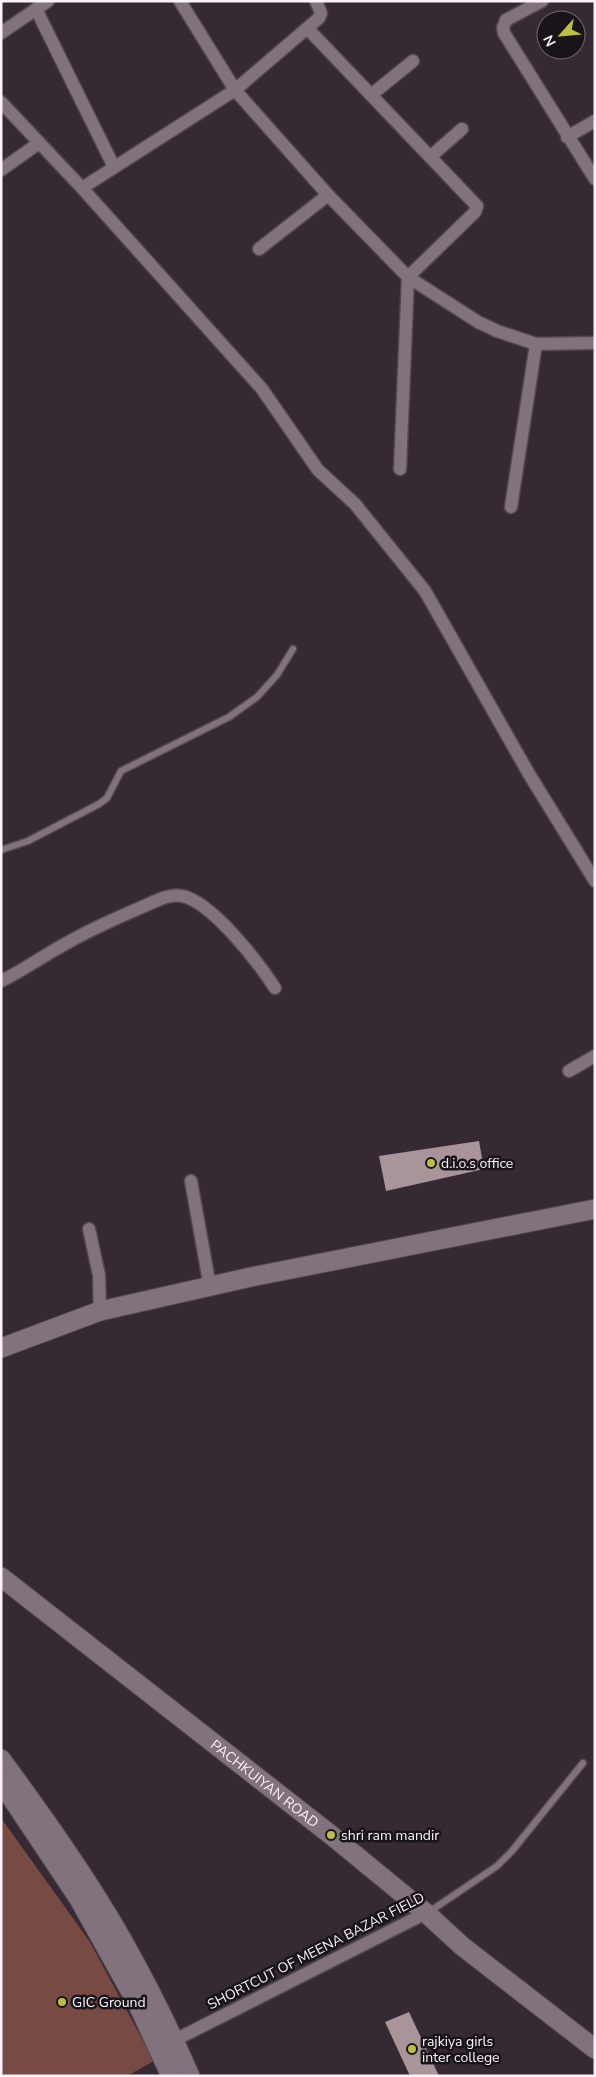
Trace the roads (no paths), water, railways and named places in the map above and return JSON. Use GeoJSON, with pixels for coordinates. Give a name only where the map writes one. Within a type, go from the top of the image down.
{"type":"FeatureCollection","features":[{"type":"Feature","properties":{"kind":"main road"},"geometry":{"type":"LineString","coordinates":[[1,1348],[100,1310],[261,1275],[595,1209]]}},
{"type":"Feature","properties":{"kind":"main road","name":"PACHKUIYAN ROAD"},"geometry":{"type":"LineString","coordinates":[[1,1577],[331,1835],[462,1946],[595,2049]]}},
{"type":"Feature","properties":{"kind":"main road"},"geometry":{"type":"LineString","coordinates":[[1,1758],[98,1917]]}},
{"type":"Feature","properties":{"kind":"main road"},"geometry":{"type":"LineString","coordinates":[[1,1782],[74,1891],[124,1942],[166,2045],[170,2076]]}},
{"type":"Feature","properties":{"kind":"main road"},"geometry":{"type":"LineString","coordinates":[[166,2045],[190,2076]]}},
{"type":"Feature","properties":{"kind":"street"},"geometry":{"type":"LineString","coordinates":[[1,32],[48,1]]}},
{"type":"Feature","properties":{"kind":"street"},"geometry":{"type":"LineString","coordinates":[[180,1],[235,90],[328,195],[408,277],[478,322],[497,331],[536,344],[595,344]]}},
{"type":"Feature","properties":{"kind":"street"},"geometry":{"type":"LineString","coordinates":[[82,188],[235,90],[308,29],[321,15],[316,1]]}},
{"type":"Feature","properties":{"kind":"street"},"geometry":{"type":"LineString","coordinates":[[542,1],[506,20],[503,28],[504,33],[567,137],[595,179]]}},
{"type":"Feature","properties":{"kind":"street"},"geometry":{"type":"LineString","coordinates":[[36,9],[114,168]]}},
{"type":"Feature","properties":{"kind":"street"},"geometry":{"type":"LineString","coordinates":[[308,29],[475,203],[477,209],[408,277],[400,470]]}},
{"type":"Feature","properties":{"kind":"street"},"geometry":{"type":"LineString","coordinates":[[372,95],[413,61]]}},
{"type":"Feature","properties":{"kind":"street"},"geometry":{"type":"LineString","coordinates":[[1,102],[82,188],[262,389],[318,470],[355,504],[425,591],[529,774],[595,881]]}},
{"type":"Feature","properties":{"kind":"street"},"geometry":{"type":"LineString","coordinates":[[567,137],[595,121]]}},
{"type":"Feature","properties":{"kind":"street"},"geometry":{"type":"LineString","coordinates":[[430,157],[462,129]]}},
{"type":"Feature","properties":{"kind":"street"},"geometry":{"type":"LineString","coordinates":[[1,170],[39,143]]}},
{"type":"Feature","properties":{"kind":"street"},"geometry":{"type":"LineString","coordinates":[[259,249],[328,195]]}},
{"type":"Feature","properties":{"kind":"street"},"geometry":{"type":"LineString","coordinates":[[511,507],[536,344]]}},
{"type":"Feature","properties":{"kind":"street"},"geometry":{"type":"LineString","coordinates":[[1,981],[67,942],[112,920],[174,895],[189,898],[196,902],[222,924],[259,963],[275,988]]}},
{"type":"Feature","properties":{"kind":"street"},"geometry":{"type":"LineString","coordinates":[[569,1071],[595,1056]]}},
{"type":"Feature","properties":{"kind":"street"},"geometry":{"type":"LineString","coordinates":[[191,1182],[210,1287]]}},
{"type":"Feature","properties":{"kind":"street"},"geometry":{"type":"LineString","coordinates":[[89,1229],[99,1275],[100,1310]]}},
{"type":"Feature","properties":{"kind":"street","name":"SHORTCUT OF MEENA BAZAR FIELD"},"geometry":{"type":"LineString","coordinates":[[166,2045],[426,1914]]}},
{"type":"Feature","properties":{"kind":"lane"},"geometry":{"type":"LineString","coordinates":[[1,850],[28,841],[99,804],[107,798],[122,771],[229,717],[257,697],[277,675],[293,649]]}},
{"type":"Feature","properties":{"kind":"lane","name":"SHORTCUT OF MEENA BAZAR FIELD"},"geometry":{"type":"LineString","coordinates":[[426,1914],[497,1866],[512,1851],[583,1763]]}},
{"type":"Feature","properties":{"kind":"place","name":"d.i.o.s office"},"geometry":{"type":"Point","coordinates":[431,1163]}},
{"type":"Feature","properties":{"kind":"place","name":"shri ram mandir"},"geometry":{"type":"Point","coordinates":[331,1835]}},
{"type":"Feature","properties":{"kind":"place","name":"GIC Ground"},"geometry":{"type":"Point","coordinates":[62,2002]}},
{"type":"Feature","properties":{"kind":"place","name":"rajkiya girls inter college"},"geometry":{"type":"Point","coordinates":[412,2049]}}]}
